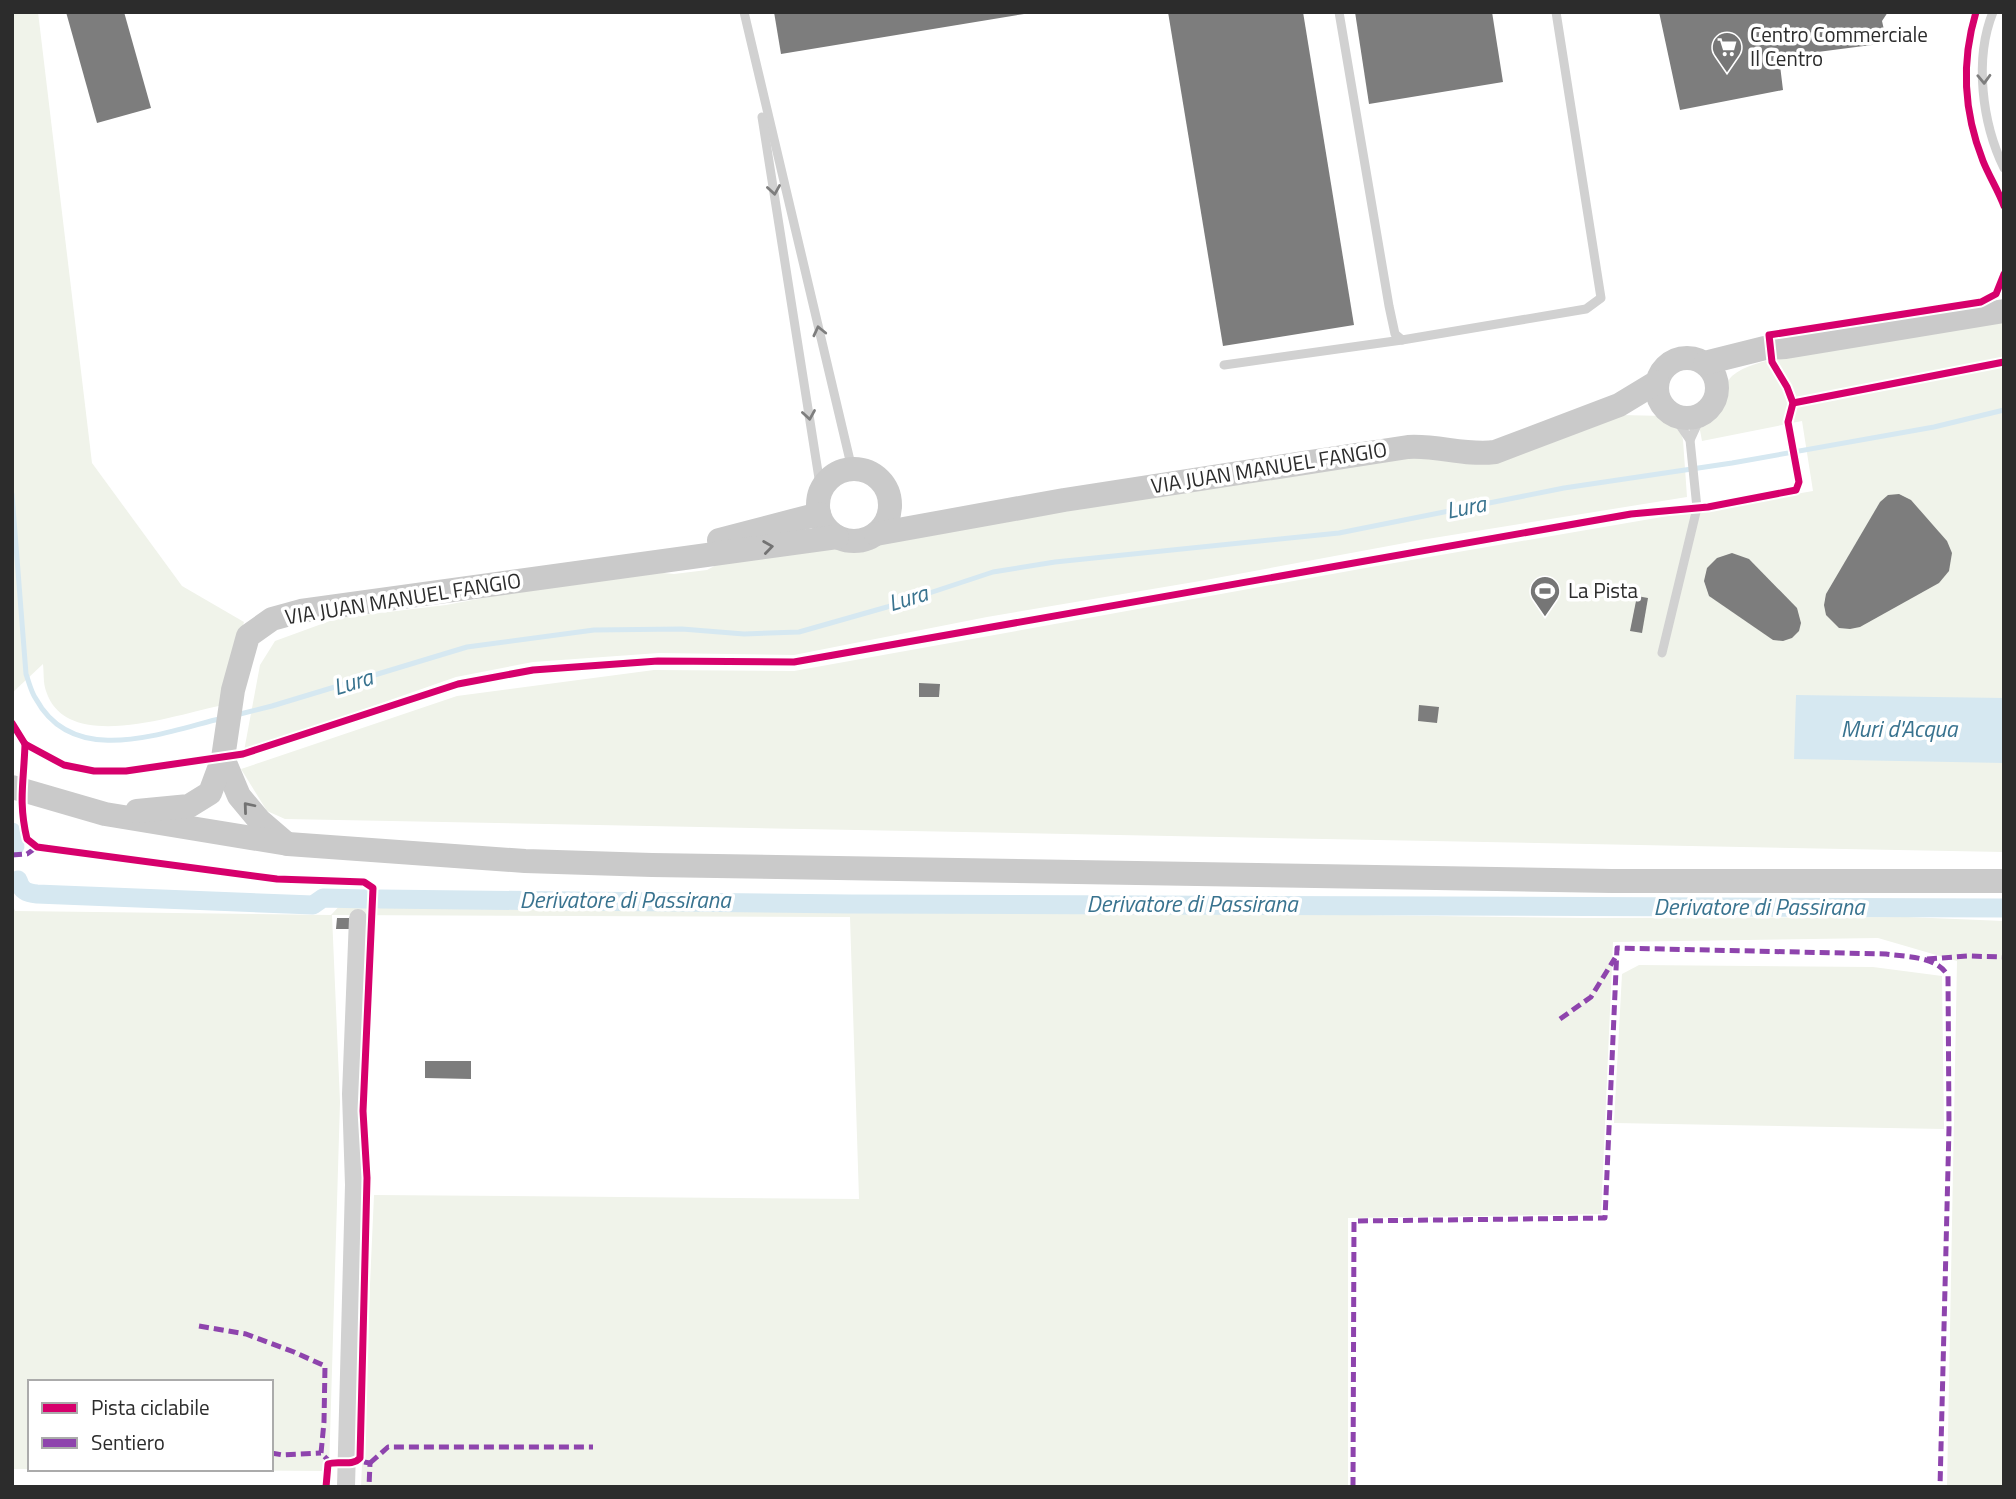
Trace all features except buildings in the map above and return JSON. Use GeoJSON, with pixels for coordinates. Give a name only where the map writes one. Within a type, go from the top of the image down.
{"type":"FeatureCollection","features":[{"type":"Feature","properties":{"kind":"street"},"geometry":{"type":"LineString","coordinates":[[1705,363],[1752,351],[2004,311]]}},
{"type":"Feature","properties":{"kind":"street"},"geometry":{"type":"LineString","coordinates":[[1717,387],[1712,370],[1705,363],[1686,357],[1676,359],[1660,372],[1657,382],[1659,399],[1670,413],[1687,418],[1702,414],[1713,403],[1717,387],[1728,374],[1786,347]]}},
{"type":"Feature","properties":{"kind":"street","name":"VIA JUAN MANUEL FANGIO"},"geometry":{"type":"LineString","coordinates":[[105,814],[189,806],[210,793],[223,758],[233,690],[248,636],[272,619],[300,611],[837,537],[857,541],[876,534],[1064,500],[1408,446],[1495,453],[1619,405],[1657,382]]}},
{"type":"Feature","properties":{"kind":"street","name":"VIA JUAN MANUEL FANGIO"},"geometry":{"type":"LineString","coordinates":[[1619,405],[1670,413]]}},
{"type":"Feature","properties":{"kind":"street","name":"VIA JUAN MANUEL FANGIO"},"geometry":{"type":"LineString","coordinates":[[603,569],[820,503],[833,475],[852,469]]}},
{"type":"Feature","properties":{"kind":"street"},"geometry":{"type":"LineString","coordinates":[[852,469],[872,473],[881,480],[890,499],[888,519],[876,534]]}},
{"type":"Feature","properties":{"kind":"street"},"geometry":{"type":"LineString","coordinates":[[820,503],[823,524],[837,537]]}},
{"type":"Feature","properties":{"kind":"street"},"geometry":{"type":"LineString","coordinates":[[890,510],[912,527]]}},
{"type":"Feature","properties":{"kind":"street"},"geometry":{"type":"LineString","coordinates":[[223,758],[239,796],[259,820],[288,844]]}},
{"type":"Feature","properties":{"kind":"street"},"geometry":{"type":"LineString","coordinates":[[12,788],[105,814],[288,844],[525,861],[666,866],[1612,881],[2004,881]]}},
{"type":"Feature","properties":{"kind":"street"},"geometry":{"type":"LineString","coordinates":[[346,1487],[354,1185],[351,1094],[358,918]]}},
{"type":"Feature","properties":{"kind":"lane"},"geometry":{"type":"LineString","coordinates":[[744,12],[852,469]]}},
{"type":"Feature","properties":{"kind":"lane"},"geometry":{"type":"LineString","coordinates":[[1339,12],[1389,306],[1395,334],[1402,340]]}},
{"type":"Feature","properties":{"kind":"lane"},"geometry":{"type":"LineString","coordinates":[[1224,365],[1402,340],[1586,309],[1601,298],[1556,12]]}},
{"type":"Feature","properties":{"kind":"lane"},"geometry":{"type":"LineString","coordinates":[[1993,12],[1987,27],[1985,95],[1991,134],[2004,168]]}},
{"type":"Feature","properties":{"kind":"lane"},"geometry":{"type":"LineString","coordinates":[[752,50],[820,503]]}},
{"type":"Feature","properties":{"kind":"lane"},"geometry":{"type":"LineString","coordinates":[[1662,653],[1698,508],[1690,440],[1670,413]]}},
{"type":"Feature","properties":{"kind":"lane"},"geometry":{"type":"LineString","coordinates":[[1690,440],[1702,414]]}},
{"type":"Feature","properties":{"kind":"path"},"geometry":{"type":"LineString","coordinates":[[12,723],[25,748],[36,749]]}},
{"type":"Feature","properties":{"kind":"shaded area"},"geometry":{"type":"Polygon","coordinates":[[[12,12],[38,12],[92,463],[182,586],[244,622],[219,706],[123,726],[98,726],[75,721],[57,710],[46,691],[43,664],[12,693],[12,12]]]}},
{"type":"Feature","properties":{"kind":"shaded area","name":"La Pista"},"geometry":{"type":"Polygon","coordinates":[[[2004,320],[2004,852],[285,819],[267,811],[241,769],[457,696],[654,670],[794,671],[1813,491],[1802,421],[1702,441],[1699,425],[1721,406],[1732,376],[1750,366],[1784,356],[2004,320]]]}},
{"type":"Feature","properties":{"kind":"shaded area"},"geometry":{"type":"Polygon","coordinates":[[[1620,415],[1666,416],[1680,428],[1687,497],[1421,540],[987,617],[794,655],[659,653],[533,662],[456,677],[244,751],[260,665],[275,641],[338,618],[446,605],[631,570],[674,574],[707,570],[720,563],[1408,454],[1435,453],[1620,415]]]}},
{"type":"Feature","properties":{"kind":"shaded area"},"geometry":{"type":"Polygon","coordinates":[[[344,901],[1586,918],[1907,917],[2004,921],[2004,1487],[1947,1487],[1957,961],[1878,938],[1613,942],[1601,1214],[1348,1218],[1348,1487],[361,1487],[374,1195],[859,1199],[850,917],[332,915],[340,1102],[329,1471],[273,1471],[273,1380],[28,1380],[28,1469],[12,1469],[12,903],[15,911],[331,915],[344,901]]]}},
{"type":"Feature","properties":{"kind":"shaded area"},"geometry":{"type":"Polygon","coordinates":[[[1639,965],[1873,967],[1942,976],[1944,1129],[1614,1123],[1622,974],[1639,965]]]}},
{"type":"Feature","properties":{"kind":"water","name":"Muri d'Acqua"},"geometry":{"type":"Polygon","coordinates":[[[1796,695],[2004,698],[2004,763],[1794,759],[1796,695]]]}},
{"type":"Feature","properties":{"kind":"waterway","name":"Lura"},"geometry":{"type":"LineString","coordinates":[[236,715],[467,647],[594,630],[682,629],[744,634],[799,632],[887,607],[993,572],[1055,562],[1339,533],[1564,488],[1732,463],[1934,427],[2004,410]]}},
{"type":"Feature","properties":{"kind":"waterway","name":"Lura"},"geometry":{"type":"LineString","coordinates":[[12,494],[26,674],[34,696],[53,720],[73,733],[96,739],[122,740],[148,737],[223,718]]}},
{"type":"Feature","properties":{"kind":"waterway","name":"Derivatore di Passirana"},"geometry":{"type":"LineString","coordinates":[[12,832],[15,846]]}},
{"type":"Feature","properties":{"kind":"waterway","name":"Derivatore di Passirana"},"geometry":{"type":"LineString","coordinates":[[18,880],[25,891],[37,894],[313,905],[323,898],[367,899]]}},
{"type":"Feature","properties":{"kind":"waterway","name":"Derivatore di Passirana"},"geometry":{"type":"LineString","coordinates":[[380,899],[850,904],[2004,908]]}},
{"type":"Feature","properties":{"kind":"marked path"},"geometry":{"type":"LineString","coordinates":[[12,855],[27,854],[37,847]]}},
{"type":"Feature","properties":{"kind":"marked path"},"geometry":{"type":"LineString","coordinates":[[1353,1487],[1354,1221],[1605,1218],[1617,948],[1886,954],[1929,961],[1943,969],[1948,976],[1949,1128],[1940,1487]]}},
{"type":"Feature","properties":{"kind":"marked path"},"geometry":{"type":"LineString","coordinates":[[1927,959],[2004,957]]}},
{"type":"Feature","properties":{"kind":"marked path"},"geometry":{"type":"LineString","coordinates":[[1560,1019],[1591,997],[1615,958]]}},
{"type":"Feature","properties":{"kind":"marked path"},"geometry":{"type":"LineString","coordinates":[[199,1326],[246,1334],[325,1366],[321,1453],[331,1463]]}},
{"type":"Feature","properties":{"kind":"marked path"},"geometry":{"type":"LineString","coordinates":[[370,1463],[388,1447],[593,1447]]}},
{"type":"Feature","properties":{"kind":"marked path"},"geometry":{"type":"LineString","coordinates":[[273,1453],[321,1453]]}},
{"type":"Feature","properties":{"kind":"marked path"},"geometry":{"type":"LineString","coordinates":[[364,1462],[370,1463],[369,1487]]}},
{"type":"Feature","properties":{"kind":"cycle path"},"geometry":{"type":"LineString","coordinates":[[1976,12],[1968,50],[1968,106],[1983,161],[2004,206]]}},
{"type":"Feature","properties":{"kind":"cycle path"},"geometry":{"type":"LineString","coordinates":[[12,723],[25,744],[64,765],[94,771],[126,771],[243,754],[458,684],[533,670],[658,661],[794,662],[1631,514],[1708,507],[1796,490],[1799,482],[1788,422],[1793,403],[1772,362],[1769,335],[1981,302],[1996,294],[2004,274]]}},
{"type":"Feature","properties":{"kind":"cycle path"},"geometry":{"type":"LineString","coordinates":[[1793,403],[2004,362]]}},
{"type":"Feature","properties":{"kind":"cycle path"},"geometry":{"type":"LineString","coordinates":[[25,744],[23,814],[27,839],[37,847],[277,879],[364,882],[373,888],[363,1111],[367,1178],[360,1458],[353,1462],[328,1464],[326,1487]]}},
{"type":"Feature","properties":{"kind":"place","name":"Centro Commerciale Il Centro"},"geometry":{"type":"Point","coordinates":[1727,74]}},
{"type":"Feature","properties":{"kind":"place","name":"La Pista"},"geometry":{"type":"Point","coordinates":[1545,618]}}]}
